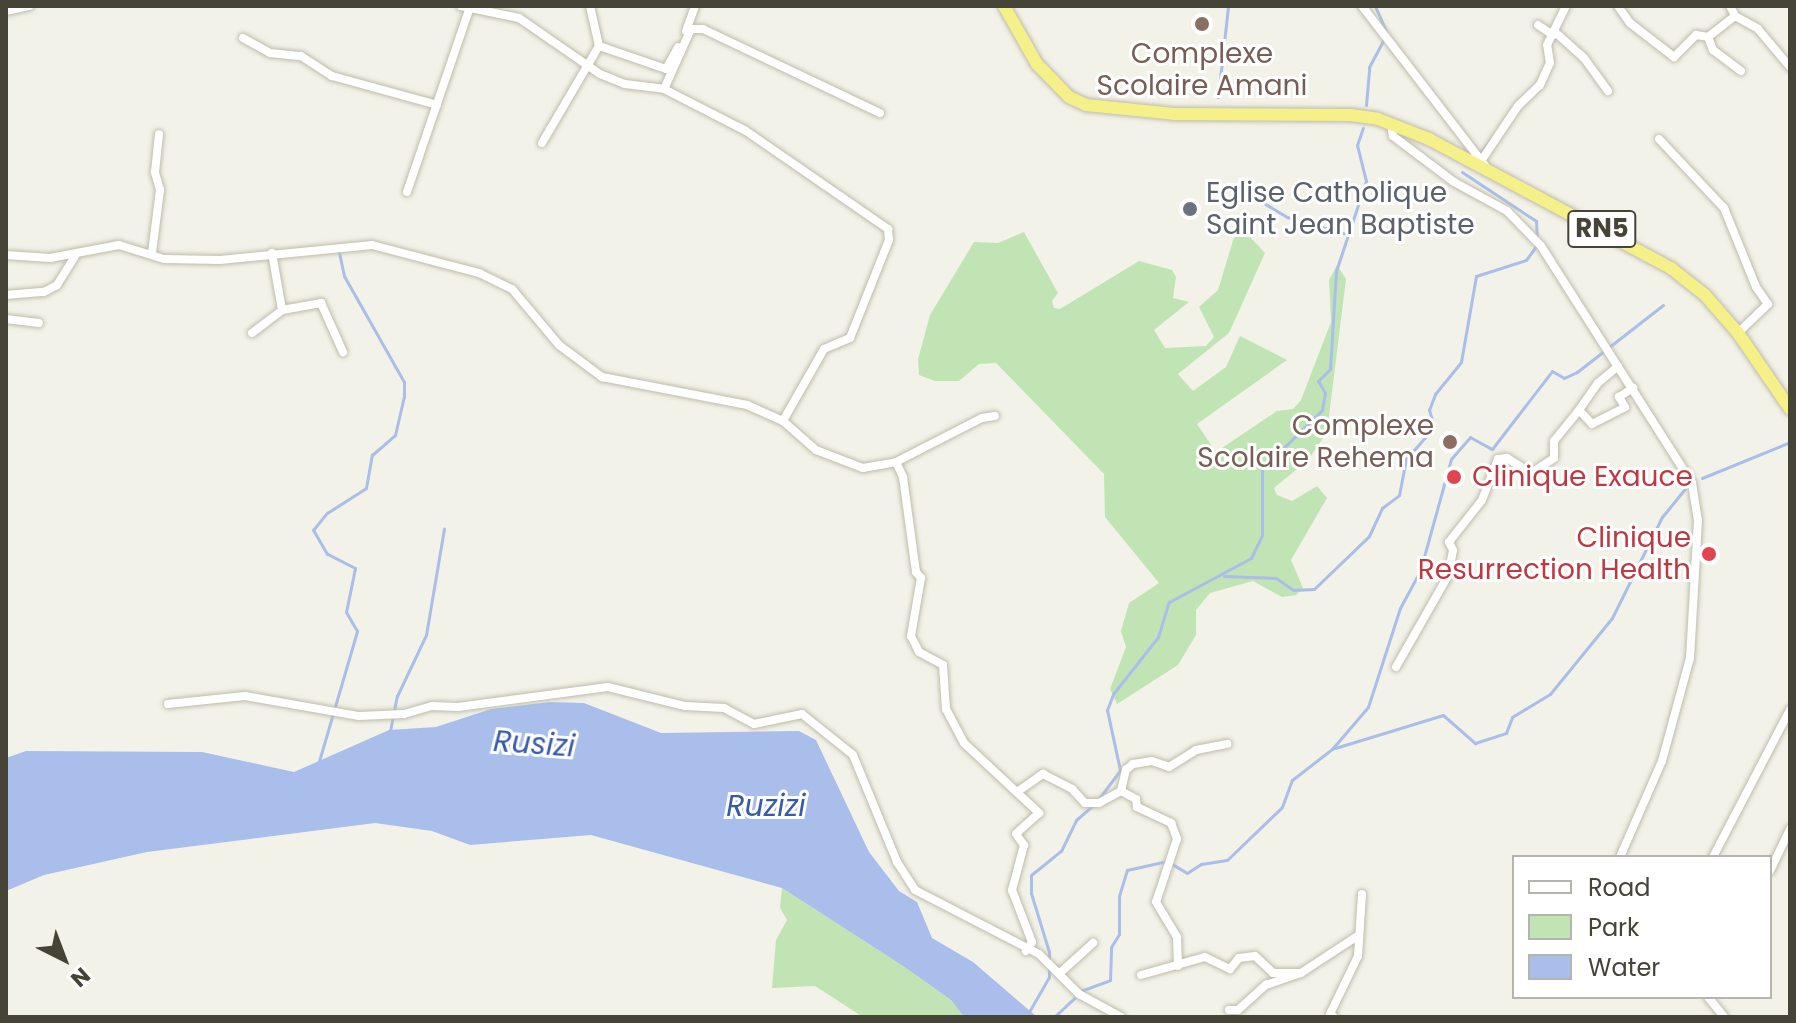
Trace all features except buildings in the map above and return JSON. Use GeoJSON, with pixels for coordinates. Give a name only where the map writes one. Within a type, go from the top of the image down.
{"type":"FeatureCollection","features":[{"type":"Feature","properties":{"kind":"highway","name":"RN5"},"geometry":{"type":"LineString","coordinates":[[1004,6],[1037,64],[1069,97],[1086,105],[1174,114],[1351,115],[1391,124],[1490,173],[1672,269],[1705,295],[1738,333],[1790,409]]}},
{"type":"Feature","properties":{"kind":"street"},"geometry":{"type":"LineString","coordinates":[[6,11],[29,6]]}},
{"type":"Feature","properties":{"kind":"street"},"geometry":{"type":"LineString","coordinates":[[461,6],[535,25],[590,65],[625,84],[664,89],[793,160],[890,234],[850,338],[824,349],[783,421]]}},
{"type":"Feature","properties":{"kind":"street"},"geometry":{"type":"LineString","coordinates":[[542,143],[599,46],[590,6]]}},
{"type":"Feature","properties":{"kind":"street"},"geometry":{"type":"LineString","coordinates":[[599,46],[666,69],[695,6]]}},
{"type":"Feature","properties":{"kind":"street"},"geometry":{"type":"LineString","coordinates":[[1362,6],[1490,173]]}},
{"type":"Feature","properties":{"kind":"street"},"geometry":{"type":"LineString","coordinates":[[1481,161],[1518,106],[1540,85],[1550,63],[1547,45],[1566,6]]}},
{"type":"Feature","properties":{"kind":"street"},"geometry":{"type":"LineString","coordinates":[[1618,6],[1630,23],[1674,57],[1696,35],[1708,37],[1735,16]]}},
{"type":"Feature","properties":{"kind":"street"},"geometry":{"type":"LineString","coordinates":[[1730,6],[1735,16],[1758,29],[1790,67]]}},
{"type":"Feature","properties":{"kind":"street"},"geometry":{"type":"LineString","coordinates":[[407,192],[470,7]]}},
{"type":"Feature","properties":{"kind":"street"},"geometry":{"type":"LineString","coordinates":[[1538,25],[1584,58],[1608,91]]}},
{"type":"Feature","properties":{"kind":"street"},"geometry":{"type":"LineString","coordinates":[[664,89],[691,29],[703,29],[880,113]]}},
{"type":"Feature","properties":{"kind":"street"},"geometry":{"type":"LineString","coordinates":[[1708,37],[1713,50],[1741,71]]}},
{"type":"Feature","properties":{"kind":"street"},"geometry":{"type":"LineString","coordinates":[[243,38],[270,53],[301,56],[332,76],[437,105]]}},
{"type":"Feature","properties":{"kind":"street"},"geometry":{"type":"LineString","coordinates":[[1391,124],[1393,136],[1454,182],[1507,211],[1541,246],[1692,483],[1698,520],[1690,658],[1662,761],[1621,855]]}},
{"type":"Feature","properties":{"kind":"street"},"geometry":{"type":"LineString","coordinates":[[152,253],[160,190],[155,172],[159,134]]}},
{"type":"Feature","properties":{"kind":"street"},"geometry":{"type":"LineString","coordinates":[[1659,139],[1724,208],[1757,289],[1768,304],[1738,333]]}},
{"type":"Feature","properties":{"kind":"street"},"geometry":{"type":"LineString","coordinates":[[6,255],[31,260],[75,256],[119,245],[164,259],[220,260],[372,245],[479,273],[512,289],[559,345],[602,377],[747,405],[783,421],[816,450],[844,463],[871,468],[896,462],[982,418],[995,416]]}},
{"type":"Feature","properties":{"kind":"street"},"geometry":{"type":"LineString","coordinates":[[272,253],[282,310]]}},
{"type":"Feature","properties":{"kind":"street"},"geometry":{"type":"LineString","coordinates":[[6,295],[44,292],[57,285],[75,256]]}},
{"type":"Feature","properties":{"kind":"street"},"geometry":{"type":"LineString","coordinates":[[252,333],[282,310],[321,303],[343,352]]}},
{"type":"Feature","properties":{"kind":"street"},"geometry":{"type":"LineString","coordinates":[[6,319],[39,323]]}},
{"type":"Feature","properties":{"kind":"street"},"geometry":{"type":"LineString","coordinates":[[1396,667],[1448,576],[1453,550],[1449,542],[1482,500],[1498,459],[1507,458],[1531,473],[1554,458],[1554,441],[1598,383],[1618,366]]}},
{"type":"Feature","properties":{"kind":"street"},"geometry":{"type":"LineString","coordinates":[[1579,410],[1592,424],[1625,407],[1619,397],[1633,388]]}},
{"type":"Feature","properties":{"kind":"street"},"geometry":{"type":"LineString","coordinates":[[896,462],[903,477],[916,572],[921,578],[911,636],[919,652],[943,665],[946,709],[964,743],[1039,813],[1016,834],[1024,845],[1012,890],[1032,942],[1026,951]]}},
{"type":"Feature","properties":{"kind":"street"},"geometry":{"type":"LineString","coordinates":[[168,704],[245,696],[367,715],[404,714],[432,706],[458,707],[608,687],[685,706],[716,706],[754,724],[802,714],[853,755],[897,862],[915,890],[966,913],[1026,951],[1044,958],[1079,994],[1121,1017]]}},
{"type":"Feature","properties":{"kind":"street"},"geometry":{"type":"LineString","coordinates":[[1714,855],[1790,710]]}},
{"type":"Feature","properties":{"kind":"street"},"geometry":{"type":"LineString","coordinates":[[1017,792],[1043,774],[1072,789],[1085,803],[1099,803],[1121,791],[1126,770],[1133,764],[1152,761],[1169,767],[1204,747],[1227,744]]}},
{"type":"Feature","properties":{"kind":"street"},"geometry":{"type":"LineString","coordinates":[[1121,791],[1136,799],[1137,807],[1171,823],[1177,839],[1156,902],[1177,937],[1178,966]]}},
{"type":"Feature","properties":{"kind":"street"},"geometry":{"type":"LineString","coordinates":[[1772,867],[1790,829]]}},
{"type":"Feature","properties":{"kind":"street"},"geometry":{"type":"LineString","coordinates":[[1331,1016],[1358,956],[1362,894]]}},
{"type":"Feature","properties":{"kind":"street"},"geometry":{"type":"LineString","coordinates":[[1229,1010],[1238,1010],[1266,985],[1301,973],[1359,935]]}},
{"type":"Feature","properties":{"kind":"street"},"geometry":{"type":"LineString","coordinates":[[1056,969],[1093,943]]}},
{"type":"Feature","properties":{"kind":"street"},"geometry":{"type":"LineString","coordinates":[[1141,975],[1205,957],[1230,969],[1239,958],[1255,956],[1273,973],[1301,973]]}},
{"type":"Feature","properties":{"kind":"street"},"geometry":{"type":"LineString","coordinates":[[1710,999],[1724,1017]]}},
{"type":"Feature","properties":{"kind":"green space"},"geometry":{"type":"Polygon","coordinates":[[[1238,224],[1265,253],[1229,333],[1178,374],[1193,391],[1226,367],[1240,336],[1287,360],[1197,424],[1216,452],[1277,411],[1293,409],[1301,400],[1331,322],[1329,280],[1337,265],[1346,279],[1327,432],[1308,460],[1274,488],[1277,495],[1292,501],[1317,486],[1327,498],[1291,560],[1303,588],[1296,595],[1282,597],[1253,581],[1210,593],[1196,610],[1196,635],[1178,665],[1117,704],[1110,689],[1126,647],[1121,631],[1129,603],[1159,583],[1105,517],[1104,474],[996,363],[979,364],[959,381],[935,381],[919,375],[918,359],[930,315],[974,242],[998,243],[1024,232],[1058,293],[1052,301],[1054,308],[1060,309],[1139,261],[1172,270],[1176,277],[1173,298],[1189,302],[1154,330],[1165,348],[1206,346],[1214,337],[1199,307],[1218,290],[1238,224]]]}},
{"type":"Feature","properties":{"kind":"green space"},"geometry":{"type":"Polygon","coordinates":[[[782,888],[951,1000],[964,1017],[863,1017],[815,986],[772,988],[776,940],[787,920],[780,908],[782,888]]]}},
{"type":"Feature","properties":{"kind":"water","name":"Ruzizi"},"geometry":{"type":"Polygon","coordinates":[[[550,702],[584,703],[661,733],[799,731],[816,740],[869,852],[899,891],[917,902],[932,938],[973,962],[1037,1017],[964,1017],[951,1000],[782,888],[591,835],[470,845],[432,831],[375,823],[147,852],[44,875],[6,891],[6,758],[26,751],[202,752],[294,772],[389,730],[436,727],[491,709],[550,702]]]}},
{"type":"Feature","properties":{"kind":"waterway"},"geometry":{"type":"LineString","coordinates":[[1218,97],[1228,6]]}},
{"type":"Feature","properties":{"kind":"waterway"},"geometry":{"type":"LineString","coordinates":[[1366,105],[1369,67],[1387,33],[1375,6]]}},
{"type":"Feature","properties":{"kind":"waterway"},"geometry":{"type":"LineString","coordinates":[[1097,801],[1120,770],[1107,710],[1113,694],[1158,637],[1169,602],[1251,558],[1262,535],[1262,469],[1322,410],[1325,393],[1318,381],[1330,369],[1336,271],[1366,181],[1357,145],[1363,128]]}},
{"type":"Feature","properties":{"kind":"waterway"},"geometry":{"type":"LineString","coordinates":[[1479,155],[1494,135]]}},
{"type":"Feature","properties":{"kind":"waterway"},"geometry":{"type":"LineString","coordinates":[[1462,172],[1536,221],[1537,238]]}},
{"type":"Feature","properties":{"kind":"waterway"},"geometry":{"type":"LineString","coordinates":[[1257,199],[1287,217],[1346,234]]}},
{"type":"Feature","properties":{"kind":"waterway"},"geometry":{"type":"LineString","coordinates":[[1224,576],[1276,578],[1293,590],[1314,589],[1369,536],[1382,508],[1399,495],[1406,459],[1434,427],[1429,410],[1435,394],[1461,362],[1476,276],[1526,260],[1536,246]]}},
{"type":"Feature","properties":{"kind":"waterway"},"geometry":{"type":"LineString","coordinates":[[317,768],[357,631],[346,612],[355,568],[327,554],[313,530],[327,513],[366,488],[372,455],[395,435],[404,397],[404,382],[344,276],[339,253]]}},
{"type":"Feature","properties":{"kind":"waterway"},"geometry":{"type":"LineString","coordinates":[[1054,1017],[1083,990],[1110,980],[1111,947],[1119,934],[1119,896],[1127,870],[1167,861],[1187,873],[1201,864],[1227,860],[1282,807],[1292,780],[1332,749],[1368,707],[1400,608],[1420,571],[1451,459],[1470,437],[1492,449],[1552,371],[1564,378],[1577,372],[1663,305]]}},
{"type":"Feature","properties":{"kind":"waterway"},"geometry":{"type":"LineString","coordinates":[[1702,478],[1790,442]]}},
{"type":"Feature","properties":{"kind":"waterway"},"geometry":{"type":"LineString","coordinates":[[1335,748],[1443,715],[1475,743],[1506,733],[1512,717],[1550,694],[1612,618],[1662,517],[1686,487]]}},
{"type":"Feature","properties":{"kind":"waterway"},"geometry":{"type":"LineString","coordinates":[[390,731],[397,696],[426,635],[444,529]]}},
{"type":"Feature","properties":{"kind":"waterway"},"geometry":{"type":"LineString","coordinates":[[1026,1017],[1049,977],[1049,952],[1031,893],[1031,875],[1061,851],[1076,820],[1091,807]]}},
{"type":"Feature","properties":{"kind":"place","name":"Complexe Scolaire Amani"},"geometry":{"type":"Point","coordinates":[1202,24]}},
{"type":"Feature","properties":{"kind":"place","name":"Eglise Catholique Saint Jean Baptiste"},"geometry":{"type":"Point","coordinates":[1190,209]}},
{"type":"Feature","properties":{"kind":"place","name":"Complexe Scolaire Rehema"},"geometry":{"type":"Point","coordinates":[1450,442]}},
{"type":"Feature","properties":{"kind":"place","name":"Clinique Exauce"},"geometry":{"type":"Point","coordinates":[1454,477]}},
{"type":"Feature","properties":{"kind":"place","name":"Clinique Resurrection Health"},"geometry":{"type":"Point","coordinates":[1709,554]}},
{"type":"Feature","properties":{"kind":"water label","name":"Rusizi"},"geometry":{"type":"Point","coordinates":[534,744]}}]}
